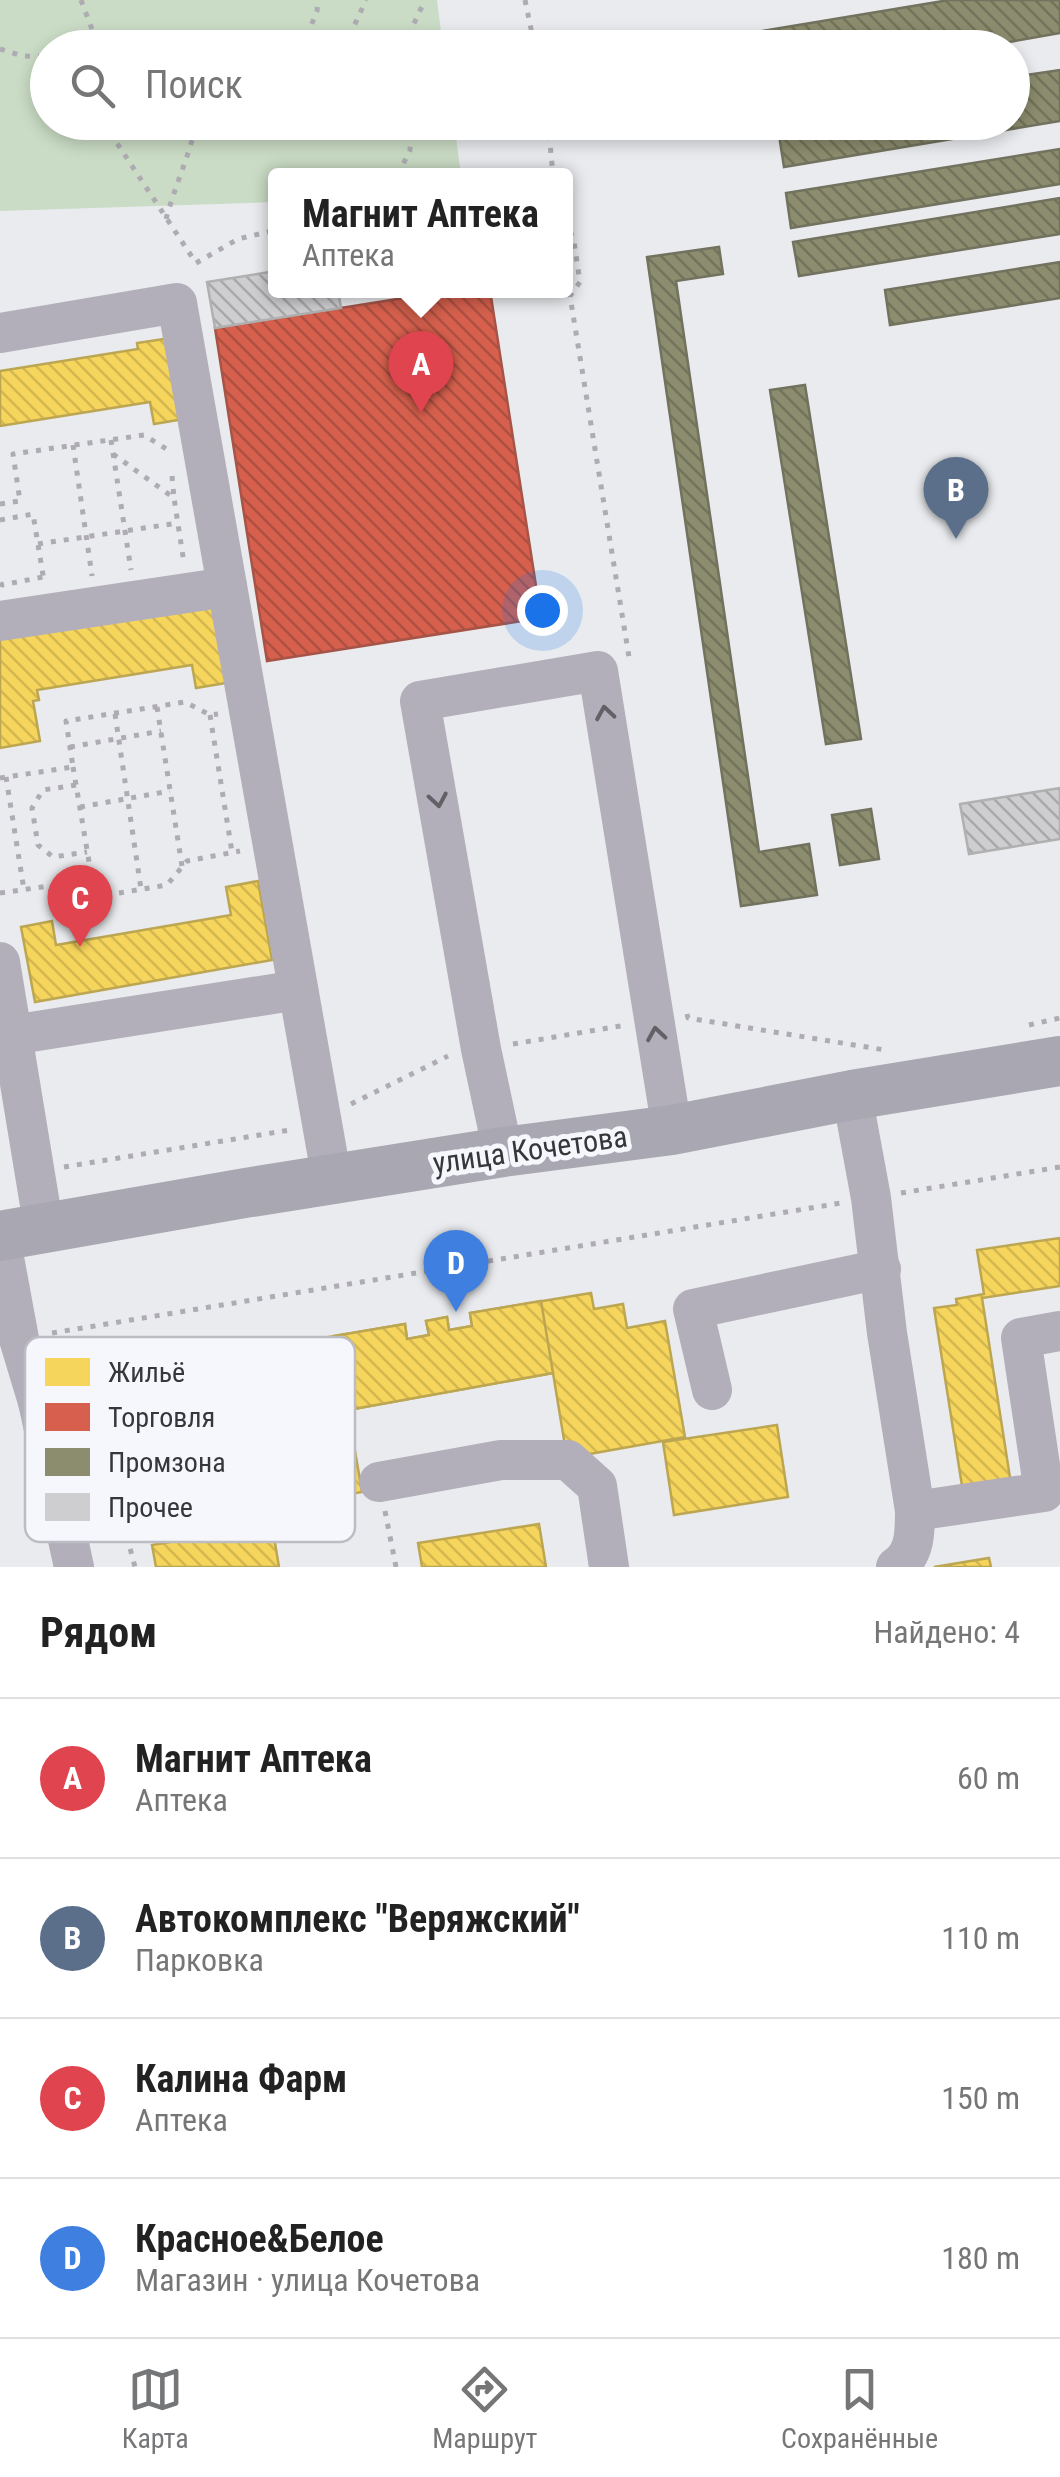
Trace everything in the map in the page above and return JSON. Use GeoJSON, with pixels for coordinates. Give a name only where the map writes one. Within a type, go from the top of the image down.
{"type":"FeatureCollection","features":[{"type":"Feature","properties":{"kind":"main road","name":"улица Кочетова"},"geometry":{"type":"LineString","coordinates":[[22,1232],[503,1152],[672,1130],[1060,1061]]}},
{"type":"Feature","properties":{"kind":"lane"},"geometry":{"type":"LineString","coordinates":[[0,333],[177,303],[202,444],[207,590],[229,712],[272,844],[332,1180]]}},
{"type":"Feature","properties":{"kind":"lane"},"geometry":{"type":"LineString","coordinates":[[0,621],[207,590]]}},
{"type":"Feature","properties":{"kind":"lane"},"geometry":{"type":"LineString","coordinates":[[503,1152],[481,1049],[420,700],[598,671],[672,1130]]}},
{"type":"Feature","properties":{"kind":"lane"},"geometry":{"type":"LineString","coordinates":[[0,962],[12,1035],[22,1232],[18,1338],[25,1360]]}},
{"type":"Feature","properties":{"kind":"lane"},"geometry":{"type":"LineString","coordinates":[[12,1035],[298,990]]}},
{"type":"Feature","properties":{"kind":"lane"},"geometry":{"type":"LineString","coordinates":[[852,1095],[872,1198],[887,1333],[915,1511],[915,1536],[906,1561],[896,1567]]}},
{"type":"Feature","properties":{"kind":"lane"},"geometry":{"type":"LineString","coordinates":[[712,1390],[694,1309],[881,1269]]}},
{"type":"Feature","properties":{"kind":"lane"},"geometry":{"type":"LineString","coordinates":[[915,1511],[1044,1492],[1021,1338],[1060,1332]]}},
{"type":"Feature","properties":{"kind":"lane"},"geometry":{"type":"LineString","coordinates":[[379,1482],[501,1460],[568,1460],[596,1486],[609,1567]]}},
{"type":"Feature","properties":{"kind":"lane"},"geometry":{"type":"LineString","coordinates":[[69,1542],[74,1567]]}},
{"type":"Feature","properties":{"kind":"path"},"geometry":{"type":"LineString","coordinates":[[80,0],[92,30]]}},
{"type":"Feature","properties":{"kind":"path"},"geometry":{"type":"LineString","coordinates":[[309,30],[318,0]]}},
{"type":"Feature","properties":{"kind":"path"},"geometry":{"type":"LineString","coordinates":[[352,30],[366,0]]}},
{"type":"Feature","properties":{"kind":"path"},"geometry":{"type":"LineString","coordinates":[[411,30],[425,0]]}},
{"type":"Feature","properties":{"kind":"path"},"geometry":{"type":"LineString","coordinates":[[525,0],[532,30]]}},
{"type":"Feature","properties":{"kind":"path"},"geometry":{"type":"LineString","coordinates":[[0,49],[30,56]]}},
{"type":"Feature","properties":{"kind":"path"},"geometry":{"type":"LineString","coordinates":[[115,140],[196,263],[238,239],[268,232]]}},
{"type":"Feature","properties":{"kind":"path"},"geometry":{"type":"LineString","coordinates":[[166,219],[193,140]]}},
{"type":"Feature","properties":{"kind":"path"},"geometry":{"type":"LineString","coordinates":[[402,168],[411,140]]}},
{"type":"Feature","properties":{"kind":"path"},"geometry":{"type":"LineString","coordinates":[[550,140],[552,168]]}},
{"type":"Feature","properties":{"kind":"path"},"geometry":{"type":"LineString","coordinates":[[573,239],[580,282],[573,292]]}},
{"type":"Feature","properties":{"kind":"path"},"geometry":{"type":"LineString","coordinates":[[570,298],[631,666]]}},
{"type":"Feature","properties":{"kind":"path"},"geometry":{"type":"LineString","coordinates":[[0,504],[20,501],[13,454],[144,435],[168,450],[202,444]]}},
{"type":"Feature","properties":{"kind":"path"},"geometry":{"type":"LineString","coordinates":[[111,440],[125,531],[116,604]]}},
{"type":"Feature","properties":{"kind":"path"},"geometry":{"type":"LineString","coordinates":[[73,445],[86,537],[116,604]]}},
{"type":"Feature","properties":{"kind":"path"},"geometry":{"type":"LineString","coordinates":[[113,454],[174,498],[178,523],[207,590]]}},
{"type":"Feature","properties":{"kind":"path"},"geometry":{"type":"LineString","coordinates":[[0,520],[32,514],[43,576],[0,583]]}},
{"type":"Feature","properties":{"kind":"path"},"geometry":{"type":"LineString","coordinates":[[38,544],[178,523]]}},
{"type":"Feature","properties":{"kind":"path"},"geometry":{"type":"LineString","coordinates":[[94,897],[66,721],[185,702],[229,712],[232,852]]}},
{"type":"Feature","properties":{"kind":"path"},"geometry":{"type":"LineString","coordinates":[[157,707],[182,866]]}},
{"type":"Feature","properties":{"kind":"path"},"geometry":{"type":"LineString","coordinates":[[115,714],[140,889]]}},
{"type":"Feature","properties":{"kind":"path"},"geometry":{"type":"LineString","coordinates":[[70,747],[161,731]]}},
{"type":"Feature","properties":{"kind":"path"},"geometry":{"type":"LineString","coordinates":[[24,890],[3,778],[73,766]]}},
{"type":"Feature","properties":{"kind":"path"},"geometry":{"type":"LineString","coordinates":[[76,785],[43,790],[32,808],[38,845],[53,858],[87,852]]}},
{"type":"Feature","properties":{"kind":"path"},"geometry":{"type":"LineString","coordinates":[[80,807],[170,791]]}},
{"type":"Feature","properties":{"kind":"path"},"geometry":{"type":"LineString","coordinates":[[0,893],[49,886],[59,903],[167,885],[187,861],[272,844]]}},
{"type":"Feature","properties":{"kind":"path"},"geometry":{"type":"LineString","coordinates":[[685,998],[688,1018],[887,1050]]}},
{"type":"Feature","properties":{"kind":"path"},"geometry":{"type":"LineString","coordinates":[[1014,1028],[1060,1018]]}},
{"type":"Feature","properties":{"kind":"path"},"geometry":{"type":"LineString","coordinates":[[18,1338],[1060,1167]]}},
{"type":"Feature","properties":{"kind":"path"},"geometry":{"type":"LineString","coordinates":[[379,1482],[396,1567]]}},
{"type":"Feature","properties":{"kind":"path"},"geometry":{"type":"LineString","coordinates":[[128,1542],[135,1567]]}},
{"type":"Feature","properties":{"kind":"green space"},"geometry":{"type":"Polygon","coordinates":[[[0,0],[437,0],[441,30],[30,30],[30,140],[456,140],[460,168],[268,168],[268,202],[0,211],[0,0]]]}},
{"type":"Feature","properties":{"kind":"building: Жильё"},"geometry":{"type":"Polygon","coordinates":[[[171,338],[184,419],[154,424],[150,402],[0,426],[0,371],[138,349],[137,343],[171,338]]]}},
{"type":"Feature","properties":{"kind":"building: Жильё"},"geometry":{"type":"Polygon","coordinates":[[[213,601],[226,683],[196,688],[192,665],[37,690],[39,700],[33,701],[40,741],[0,748],[0,636],[213,601]]]}},
{"type":"Feature","properties":{"kind":"building: Жильё"},"geometry":{"type":"Polygon","coordinates":[[[258,881],[272,960],[35,1002],[21,927],[52,921],[56,945],[231,915],[226,887],[258,881]]]}},
{"type":"Feature","properties":{"kind":"building: Жильё"},"geometry":{"type":"Polygon","coordinates":[[[1060,1238],[1060,1286],[982,1298],[1011,1484],[962,1486],[934,1308],[957,1305],[956,1299],[984,1294],[977,1250],[1060,1238]]]}},
{"type":"Feature","properties":{"kind":"building: Жильё"},"geometry":{"type":"Polygon","coordinates":[[[591,1293],[594,1309],[623,1304],[627,1328],[665,1321],[685,1437],[567,1458],[553,1373],[355,1409],[355,1337],[329,1337],[405,1324],[407,1339],[429,1335],[426,1321],[447,1317],[449,1330],[472,1326],[470,1313],[591,1293]]]}},
{"type":"Feature","properties":{"kind":"building: Жильё"},"geometry":{"type":"Polygon","coordinates":[[[541,1301],[553,1373],[355,1409],[355,1337],[334,1336],[405,1324],[407,1339],[429,1335],[426,1321],[447,1317],[449,1330],[472,1326],[470,1313],[541,1301]]]}},
{"type":"Feature","properties":{"kind":"building: Жильё"},"geometry":{"type":"Polygon","coordinates":[[[777,1425],[788,1497],[674,1515],[663,1442],[777,1425]]]}},
{"type":"Feature","properties":{"kind":"building: Жильё"},"geometry":{"type":"Polygon","coordinates":[[[355,1451],[362,1492],[355,1493],[355,1451]]]}},
{"type":"Feature","properties":{"kind":"building: Жильё"},"geometry":{"type":"Polygon","coordinates":[[[539,1524],[546,1567],[422,1567],[418,1543],[539,1524]]]}},
{"type":"Feature","properties":{"kind":"building: Жильё"},"geometry":{"type":"Polygon","coordinates":[[[275,1542],[279,1567],[156,1567],[152,1545],[275,1542]]]}},
{"type":"Feature","properties":{"kind":"building: Жильё"},"geometry":{"type":"Polygon","coordinates":[[[989,1558],[991,1567],[934,1567],[989,1558]]]}},
{"type":"Feature","properties":{"kind":"building: Торговля"},"geometry":{"type":"Polygon","coordinates":[[[404,298],[491,298],[541,618],[267,661],[215,328],[404,298]]]}},
{"type":"Feature","properties":{"kind":"building: Промзона"},"geometry":{"type":"Polygon","coordinates":[[[949,0],[1060,0],[1060,33],[1030,38],[1030,30],[768,30],[949,0]]]}},
{"type":"Feature","properties":{"kind":"building: Промзона"},"geometry":{"type":"Polygon","coordinates":[[[1060,70],[1060,121],[1030,126],[1030,74],[1060,70]]]}},
{"type":"Feature","properties":{"kind":"building: Промзона"},"geometry":{"type":"Polygon","coordinates":[[[780,140],[946,140],[784,167],[780,140]]]}},
{"type":"Feature","properties":{"kind":"building: Промзона"},"geometry":{"type":"Polygon","coordinates":[[[1060,149],[1060,184],[791,228],[786,193],[1060,149]]]}},
{"type":"Feature","properties":{"kind":"building: Промзона"},"geometry":{"type":"Polygon","coordinates":[[[1060,198],[1060,234],[799,276],[793,242],[1060,198]]]}},
{"type":"Feature","properties":{"kind":"building: Промзона"},"geometry":{"type":"Polygon","coordinates":[[[719,247],[723,274],[676,281],[759,852],[809,844],[817,895],[741,906],[647,257],[719,247]]]}},
{"type":"Feature","properties":{"kind":"building: Промзона"},"geometry":{"type":"Polygon","coordinates":[[[1060,262],[1060,298],[890,325],[885,290],[1060,262]]]}},
{"type":"Feature","properties":{"kind":"building: Промзона"},"geometry":{"type":"Polygon","coordinates":[[[805,385],[861,739],[826,744],[770,390],[805,385]]]}},
{"type":"Feature","properties":{"kind":"building: Промзона"},"geometry":{"type":"Polygon","coordinates":[[[871,809],[879,859],[840,865],[832,815],[871,809]]]}},
{"type":"Feature","properties":{"kind":"building: Прочее"},"geometry":{"type":"Polygon","coordinates":[[[268,272],[268,298],[339,298],[341,308],[215,328],[207,282],[268,272]]]}},
{"type":"Feature","properties":{"kind":"building: Прочее"},"geometry":{"type":"Polygon","coordinates":[[[1060,788],[1060,839],[969,854],[960,804],[1060,788]]]}},
{"type":"Feature","properties":{"kind":"place","name":"Магнит Аптека"},"geometry":{"type":"Point","coordinates":[421,413]}},
{"type":"Feature","properties":{"kind":"place","name":"Автокомплекс \"Веряжский\""},"geometry":{"type":"Point","coordinates":[956,539]}},
{"type":"Feature","properties":{"kind":"place","name":"Калина Фарм"},"geometry":{"type":"Point","coordinates":[80,947]}},
{"type":"Feature","properties":{"kind":"place","name":"Красное&Белое"},"geometry":{"type":"Point","coordinates":[456,1312]}}]}
